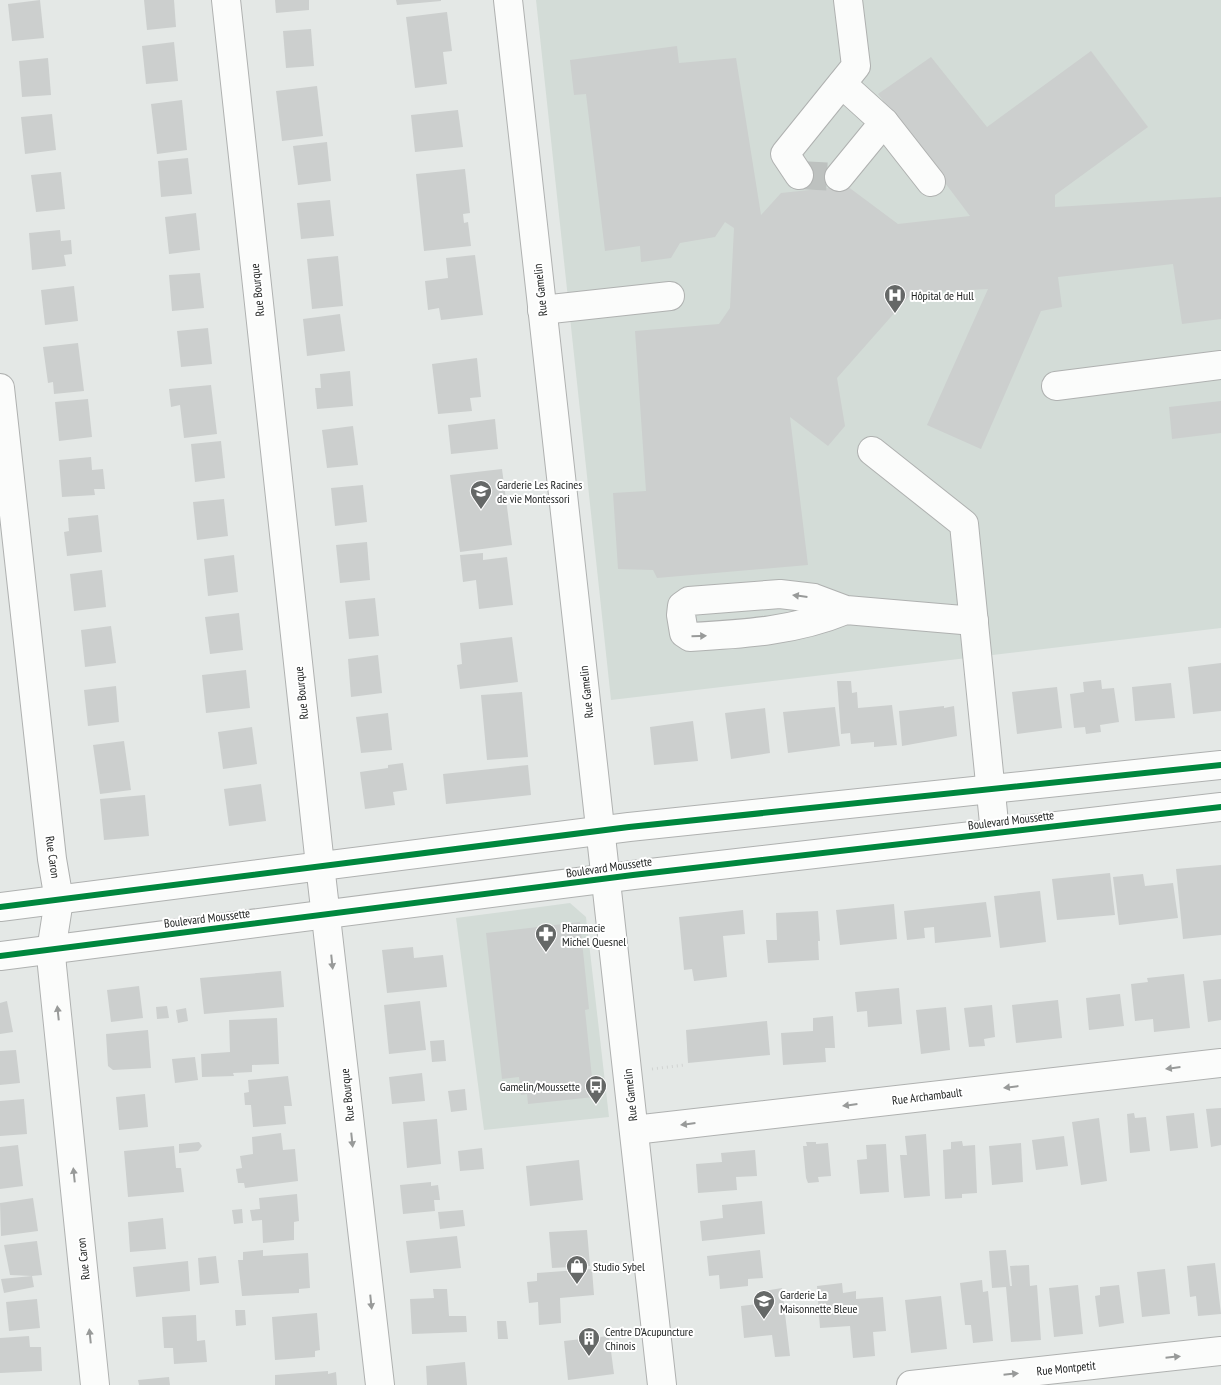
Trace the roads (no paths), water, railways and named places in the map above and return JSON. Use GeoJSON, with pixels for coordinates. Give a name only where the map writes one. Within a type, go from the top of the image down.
{"type":"FeatureCollection","features":[{"type":"Feature","properties":{"kind":"street","name":"Rue Bourque"},"geometry":{"type":"LineString","coordinates":[[226,0],[320,865],[380,1385]]}},
{"type":"Feature","properties":{"kind":"street","name":"Rue Gamelin"},"geometry":{"type":"LineString","coordinates":[[508,0],[662,1385]]}},
{"type":"Feature","properties":{"kind":"street"},"geometry":{"type":"LineString","coordinates":[[799,175],[786,154],[856,66],[848,0]]}},
{"type":"Feature","properties":{"kind":"street"},"geometry":{"type":"LineString","coordinates":[[842,84],[884,122],[932,182]]}},
{"type":"Feature","properties":{"kind":"street"},"geometry":{"type":"LineString","coordinates":[[839,177],[884,122]]}},
{"type":"Feature","properties":{"kind":"street"},"geometry":{"type":"LineString","coordinates":[[542,310],[670,296]]}},
{"type":"Feature","properties":{"kind":"street"},"geometry":{"type":"LineString","coordinates":[[1056,386],[1221,365]]}},
{"type":"Feature","properties":{"kind":"street","name":"Rue Caron"},"geometry":{"type":"LineString","coordinates":[[0,388],[52,858],[59,900],[51,951],[95,1385]]}},
{"type":"Feature","properties":{"kind":"street"},"geometry":{"type":"LineString","coordinates":[[872,452],[964,524],[992,788],[995,833]]}},
{"type":"Feature","properties":{"kind":"street"},"geometry":{"type":"LineString","coordinates":[[846,610],[817,622],[755,633],[690,637],[684,633],[681,615],[682,606],[689,601],[780,594],[814,598],[846,610],[974,621]]}},
{"type":"Feature","properties":{"kind":"street"},"geometry":{"type":"LineString","coordinates":[[0,907],[320,865],[601,831],[1221,765]]}},
{"type":"Feature","properties":{"kind":"street","name":"Boulevard Moussette"},"geometry":{"type":"LineString","coordinates":[[0,956],[51,951],[326,913],[607,878],[1221,807]]}},
{"type":"Feature","properties":{"kind":"street","name":"Rue Archambault"},"geometry":{"type":"LineString","coordinates":[[634,1130],[1221,1063]]}},
{"type":"Feature","properties":{"kind":"street","name":"Rue Montpetit"},"geometry":{"type":"LineString","coordinates":[[911,1385],[1221,1352]]}},
{"type":"Feature","properties":{"kind":"tunnel"},"geometry":{"type":"LineString","coordinates":[[799,175],[839,177]]}},
{"type":"Feature","properties":{"kind":"place","name":"Hôpital de Hull"},"geometry":{"type":"Point","coordinates":[895,314]}},
{"type":"Feature","properties":{"kind":"place","name":"Garderie Les Racines de vie Montessori"},"geometry":{"type":"Point","coordinates":[481,510]}},
{"type":"Feature","properties":{"kind":"place","name":"Pharmacie Michel Quesnel"},"geometry":{"type":"Point","coordinates":[546,953]}},
{"type":"Feature","properties":{"kind":"place","name":"Gamelin/Moussette"},"geometry":{"type":"Point","coordinates":[596,1105]}},
{"type":"Feature","properties":{"kind":"place","name":"Studio Sybel"},"geometry":{"type":"Point","coordinates":[577,1285]}},
{"type":"Feature","properties":{"kind":"place","name":"Garderie La Maisonnette Bleue"},"geometry":{"type":"Point","coordinates":[764,1320]}},
{"type":"Feature","properties":{"kind":"place","name":"Centre D'Acupuncture Chinois"},"geometry":{"type":"Point","coordinates":[589,1357]}}]}
